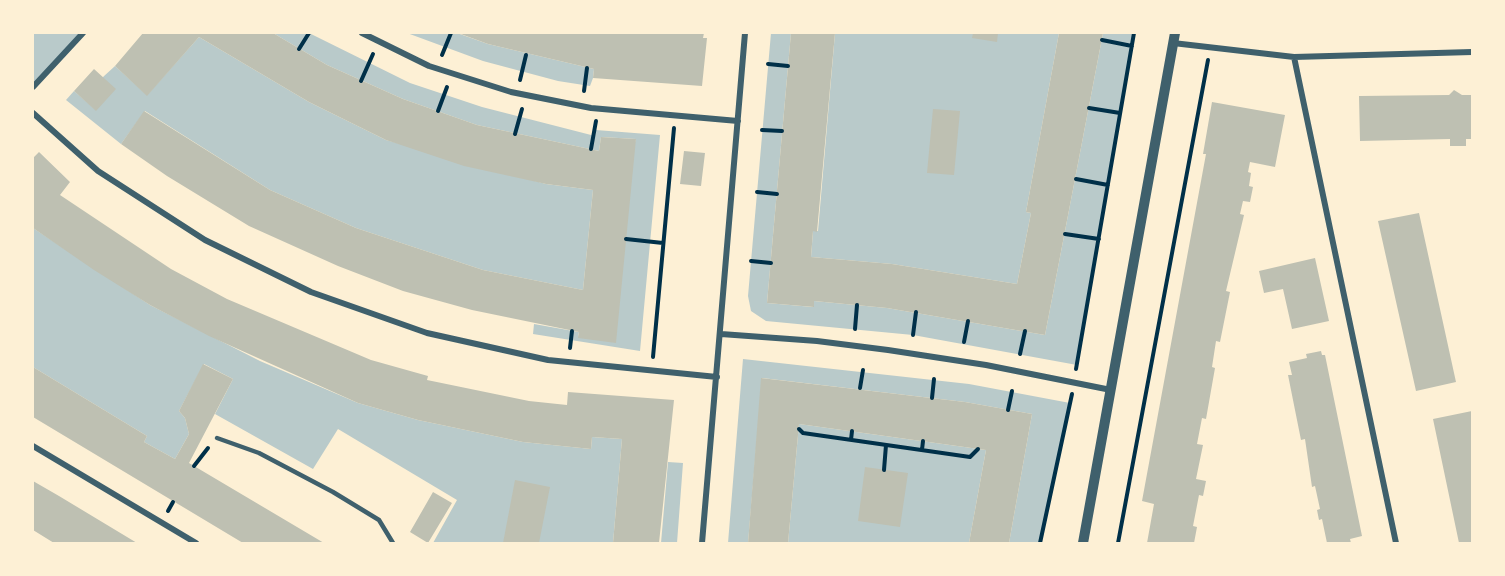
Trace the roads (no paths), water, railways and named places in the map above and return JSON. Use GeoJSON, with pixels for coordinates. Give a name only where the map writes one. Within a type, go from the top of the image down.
{"type":"FeatureCollection","features":[{"type":"Feature","properties":{"kind":"street"},"geometry":{"type":"LineString","coordinates":[[33,87],[83,33]]}},
{"type":"Feature","properties":{"kind":"street"},"geometry":{"type":"LineString","coordinates":[[362,33],[437,68],[525,95],[598,109],[738,121]]}},
{"type":"Feature","properties":{"kind":"street"},"geometry":{"type":"LineString","coordinates":[[702,543],[722,334],[745,33]]}},
{"type":"Feature","properties":{"kind":"street"},"geometry":{"type":"LineString","coordinates":[[1083,543],[1174,38],[1210,48],[1294,57],[1472,52]]}},
{"type":"Feature","properties":{"kind":"street"},"geometry":{"type":"LineString","coordinates":[[1294,57],[1396,543]]}},
{"type":"Feature","properties":{"kind":"street"},"geometry":{"type":"LineString","coordinates":[[33,113],[98,171],[205,240],[311,292],[427,333],[548,360],[717,378]]}},
{"type":"Feature","properties":{"kind":"street"},"geometry":{"type":"LineString","coordinates":[[722,334],[888,350],[986,364],[1112,390]]}},
{"type":"Feature","properties":{"kind":"street"},"geometry":{"type":"LineString","coordinates":[[33,446],[196,543]]}},
{"type":"Feature","properties":{"kind":"lane"},"geometry":{"type":"LineString","coordinates":[[217,438],[259,453],[333,492],[379,520],[393,543]]}}]}
